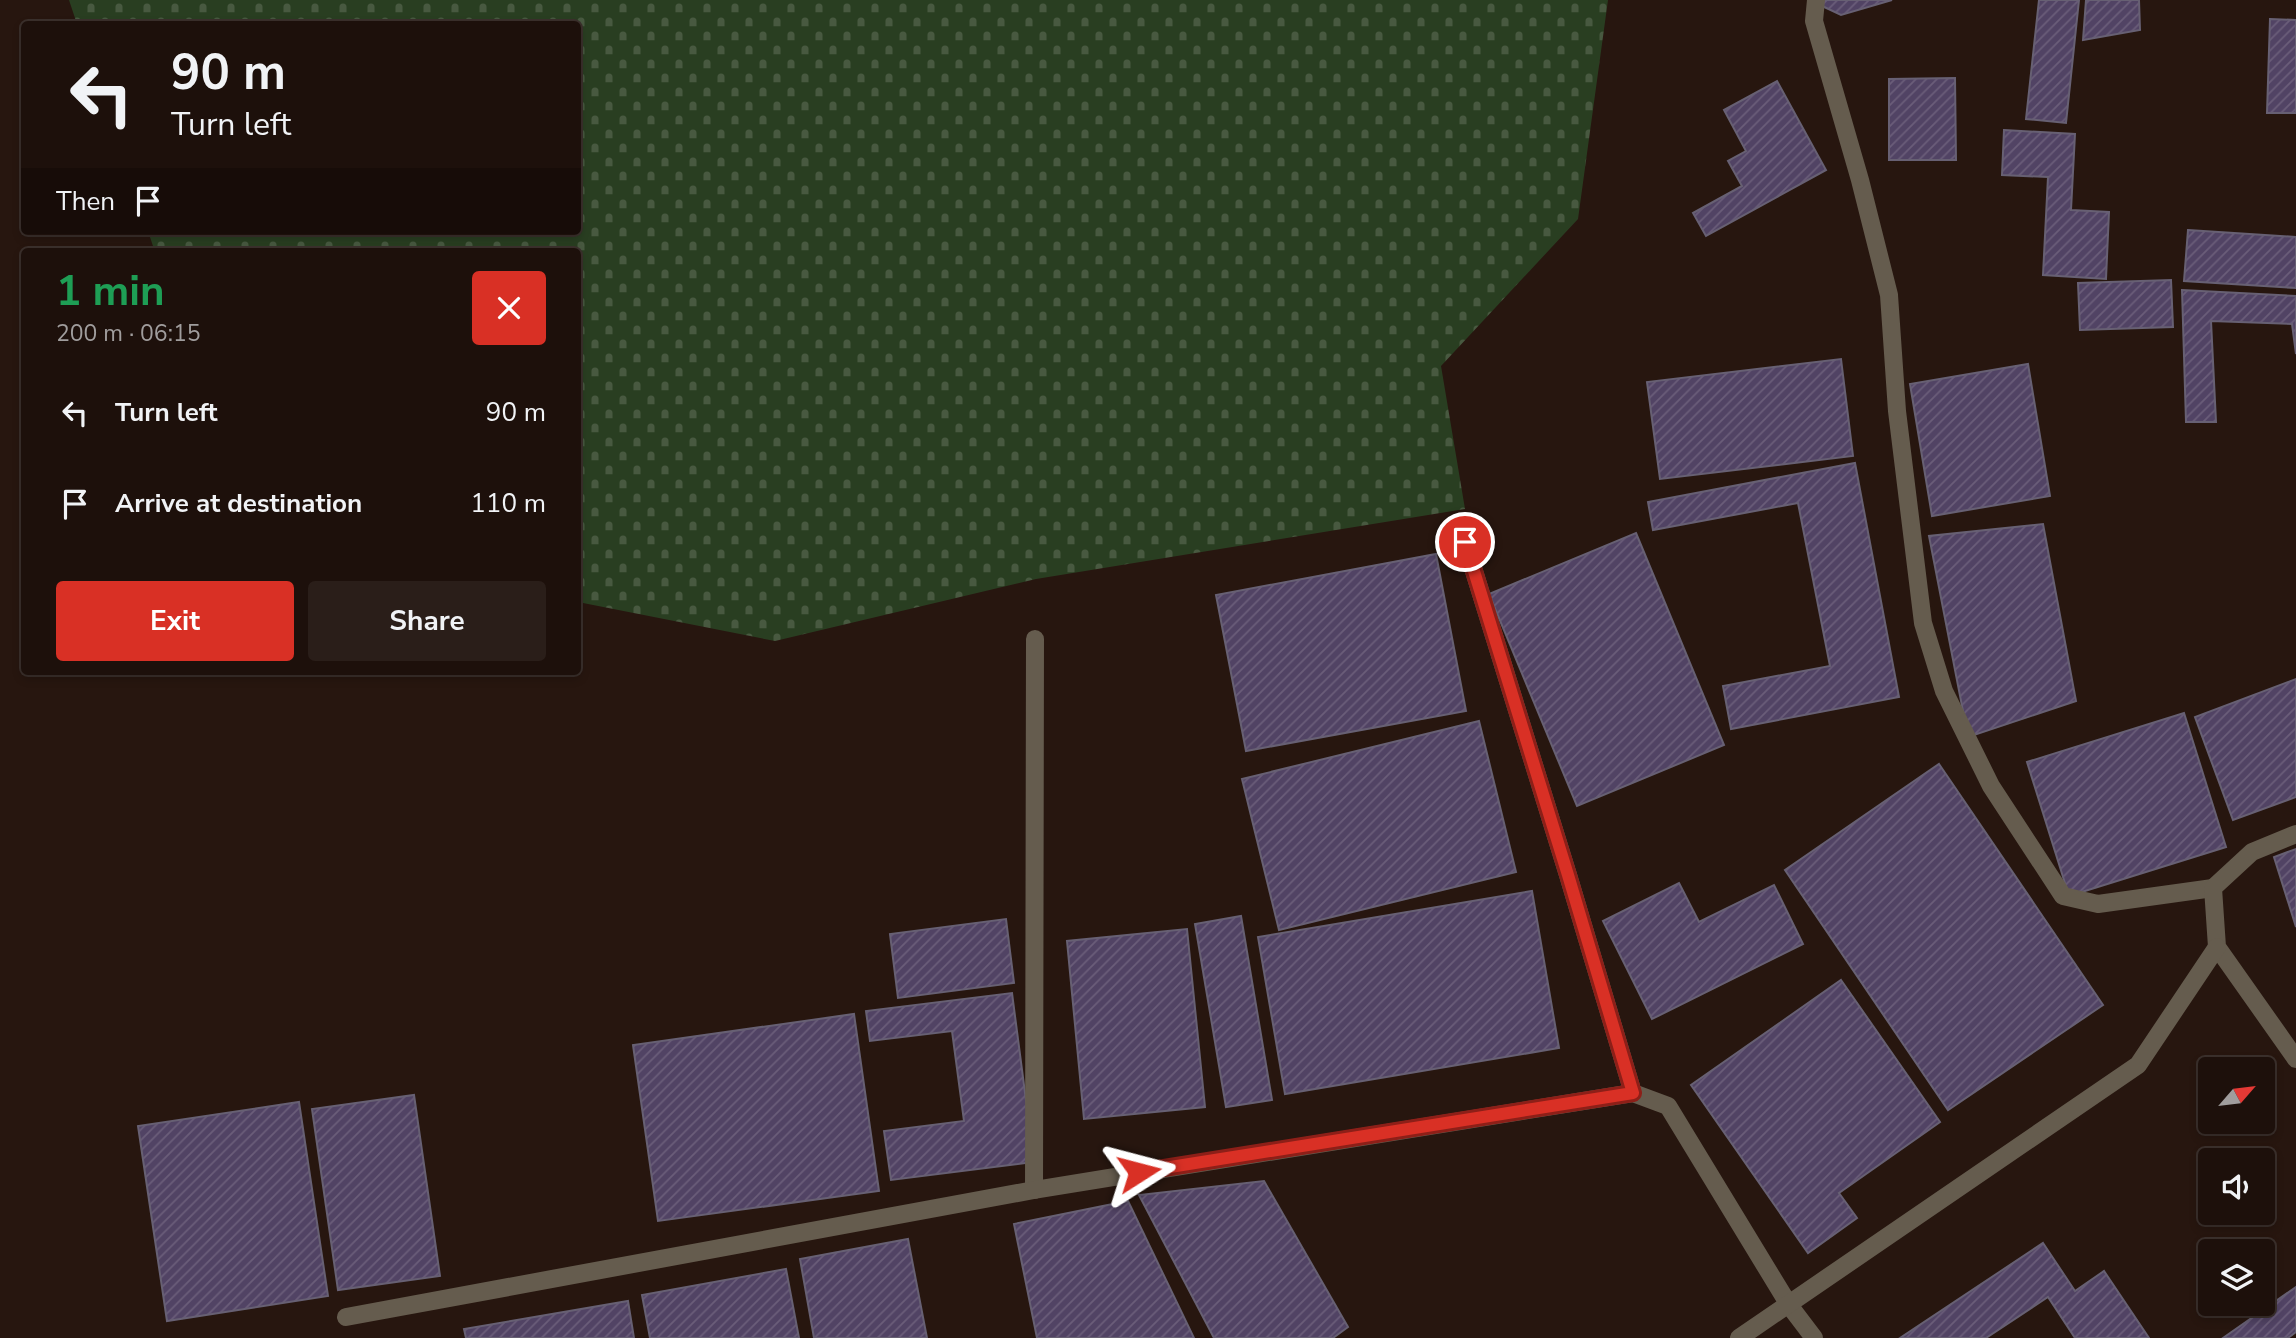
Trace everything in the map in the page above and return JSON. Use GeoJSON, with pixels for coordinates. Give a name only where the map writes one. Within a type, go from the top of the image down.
{"type":"FeatureCollection","features":[{"type":"Feature","properties":{"kind":"street"},"geometry":{"type":"LineString","coordinates":[[1816,0],[1814,21],[1860,180],[1889,295],[1897,411],[1923,623],[1944,691],[1991,786],[2063,896],[2098,904],[2213,888],[2252,852],[2296,834]]}},
{"type":"Feature","properties":{"kind":"street"},"geometry":{"type":"LineString","coordinates":[[1465,542],[1633,1093]]}},
{"type":"Feature","properties":{"kind":"street"},"geometry":{"type":"LineString","coordinates":[[1034,1190],[1035,639]]}},
{"type":"Feature","properties":{"kind":"street"},"geometry":{"type":"LineString","coordinates":[[2213,888],[2217,947],[2296,1059]]}},
{"type":"Feature","properties":{"kind":"street"},"geometry":{"type":"LineString","coordinates":[[1739,1338],[2138,1065],[2217,947]]}},
{"type":"Feature","properties":{"kind":"street"},"geometry":{"type":"LineString","coordinates":[[346,1317],[1034,1190],[1633,1093],[1668,1106],[1789,1305],[1814,1338]]}},
{"type":"Feature","properties":{"kind":"green space"},"geometry":{"type":"Polygon","coordinates":[[[69,0],[1608,0],[1578,219],[1441,366],[1465,509],[1036,579],[775,641],[581,603],[581,248],[154,248],[149,235],[581,235],[581,21],[76,21],[69,0]]]}},
{"type":"Feature","properties":{"kind":"building"},"geometry":{"type":"Polygon","coordinates":[[[1820,0],[1892,0],[1841,15],[1820,5],[1820,0]]]}},
{"type":"Feature","properties":{"kind":"building"},"geometry":{"type":"Polygon","coordinates":[[[2039,0],[2079,0],[2066,123],[2026,119],[2039,0]]]}},
{"type":"Feature","properties":{"kind":"building"},"geometry":{"type":"Polygon","coordinates":[[[2086,0],[2139,0],[2140,30],[2083,40],[2086,0]]]}},
{"type":"Feature","properties":{"kind":"building"},"geometry":{"type":"Polygon","coordinates":[[[2270,19],[2296,20],[2296,113],[2267,113],[2270,19]]]}},
{"type":"Feature","properties":{"kind":"building"},"geometry":{"type":"Polygon","coordinates":[[[1955,78],[1956,160],[1889,160],[1889,79],[1955,78]]]}},
{"type":"Feature","properties":{"kind":"building"},"geometry":{"type":"Polygon","coordinates":[[[1777,81],[1826,170],[1706,236],[1693,213],[1742,186],[1728,161],[1746,151],[1724,110],[1777,81]]]}},
{"type":"Feature","properties":{"kind":"building"},"geometry":{"type":"Polygon","coordinates":[[[2004,130],[2075,134],[2071,210],[2109,212],[2106,279],[2043,275],[2048,177],[2002,175],[2004,130]]]}},
{"type":"Feature","properties":{"kind":"building"},"geometry":{"type":"Polygon","coordinates":[[[2188,230],[2296,237],[2296,288],[2184,281],[2188,230]]]}},
{"type":"Feature","properties":{"kind":"building"},"geometry":{"type":"Polygon","coordinates":[[[2171,280],[2173,327],[2080,330],[2078,283],[2171,280]]]}},
{"type":"Feature","properties":{"kind":"building"},"geometry":{"type":"Polygon","coordinates":[[[2182,290],[2296,296],[2296,354],[2292,324],[2211,321],[2216,422],[2186,422],[2182,290]]]}},
{"type":"Feature","properties":{"kind":"building"},"geometry":{"type":"Polygon","coordinates":[[[1841,359],[1853,456],[1660,479],[1647,382],[1841,359]]]}},
{"type":"Feature","properties":{"kind":"building"},"geometry":{"type":"Polygon","coordinates":[[[2028,364],[2050,496],[1932,516],[1910,384],[2028,364]]]}},
{"type":"Feature","properties":{"kind":"building"},"geometry":{"type":"Polygon","coordinates":[[[1855,463],[1899,697],[1731,729],[1723,686],[1830,666],[1798,503],[1653,530],[1648,502],[1855,463]]]}},
{"type":"Feature","properties":{"kind":"building"},"geometry":{"type":"Polygon","coordinates":[[[2043,524],[2076,701],[1968,737],[1929,536],[2043,524]]]}},
{"type":"Feature","properties":{"kind":"building"},"geometry":{"type":"Polygon","coordinates":[[[1636,533],[1724,745],[1577,806],[1489,594],[1636,533]]]}},
{"type":"Feature","properties":{"kind":"building"},"geometry":{"type":"Polygon","coordinates":[[[1436,554],[1466,711],[1246,751],[1216,595],[1436,554]]]}},
{"type":"Feature","properties":{"kind":"building"},"geometry":{"type":"Polygon","coordinates":[[[2296,679],[2296,797],[2233,820],[2195,717],[2296,679]]]}},
{"type":"Feature","properties":{"kind":"building"},"geometry":{"type":"Polygon","coordinates":[[[2184,713],[2226,847],[2069,896],[2027,762],[2184,713]]]}},
{"type":"Feature","properties":{"kind":"building"},"geometry":{"type":"Polygon","coordinates":[[[1479,721],[1516,872],[1279,930],[1242,779],[1479,721]]]}},
{"type":"Feature","properties":{"kind":"building"},"geometry":{"type":"Polygon","coordinates":[[[1939,764],[2103,1005],[1948,1110],[1785,870],[1939,764]]]}},
{"type":"Feature","properties":{"kind":"building"},"geometry":{"type":"Polygon","coordinates":[[[2296,849],[2296,927],[2274,857],[2296,849]]]}},
{"type":"Feature","properties":{"kind":"building"},"geometry":{"type":"Polygon","coordinates":[[[1679,883],[1699,922],[1774,885],[1803,944],[1652,1019],[1603,921],[1679,883]]]}},
{"type":"Feature","properties":{"kind":"building"},"geometry":{"type":"Polygon","coordinates":[[[1532,891],[1559,1048],[1285,1094],[1258,937],[1532,891]]]}},
{"type":"Feature","properties":{"kind":"building"},"geometry":{"type":"Polygon","coordinates":[[[1241,916],[1272,1100],[1226,1107],[1195,924],[1241,916]]]}},
{"type":"Feature","properties":{"kind":"building"},"geometry":{"type":"Polygon","coordinates":[[[1006,919],[1014,983],[898,998],[890,934],[1006,919]]]}},
{"type":"Feature","properties":{"kind":"building"},"geometry":{"type":"Polygon","coordinates":[[[1187,929],[1205,1107],[1084,1119],[1067,941],[1187,929]]]}},
{"type":"Feature","properties":{"kind":"building"},"geometry":{"type":"Polygon","coordinates":[[[1841,980],[1940,1122],[1839,1193],[1857,1218],[1808,1253],[1691,1085],[1841,980]]]}},
{"type":"Feature","properties":{"kind":"building"},"geometry":{"type":"Polygon","coordinates":[[[1012,993],[1034,1162],[891,1180],[884,1131],[964,1121],[952,1031],[870,1041],[866,1011],[1012,993]]]}},
{"type":"Feature","properties":{"kind":"building"},"geometry":{"type":"Polygon","coordinates":[[[854,1014],[879,1191],[658,1221],[633,1045],[854,1014]]]}},
{"type":"Feature","properties":{"kind":"building"},"geometry":{"type":"Polygon","coordinates":[[[414,1095],[440,1276],[338,1290],[312,1109],[414,1095]]]}},
{"type":"Feature","properties":{"kind":"building"},"geometry":{"type":"Polygon","coordinates":[[[299,1102],[328,1296],[167,1321],[138,1126],[299,1102]]]}},
{"type":"Feature","properties":{"kind":"building"},"geometry":{"type":"Polygon","coordinates":[[[1264,1181],[1348,1327],[1333,1338],[1214,1338],[1139,1195],[1264,1181]]]}},
{"type":"Feature","properties":{"kind":"building"},"geometry":{"type":"Polygon","coordinates":[[[1128,1201],[1194,1338],[1037,1338],[1014,1224],[1128,1201]]]}},
{"type":"Feature","properties":{"kind":"building"},"geometry":{"type":"Polygon","coordinates":[[[908,1239],[927,1338],[814,1338],[800,1259],[908,1239]]]}},
{"type":"Feature","properties":{"kind":"building"},"geometry":{"type":"Polygon","coordinates":[[[2043,1243],[2075,1291],[2104,1271],[2149,1338],[2075,1338],[2048,1297],[1986,1338],[1900,1338],[2043,1243]]]}},
{"type":"Feature","properties":{"kind":"building"},"geometry":{"type":"Polygon","coordinates":[[[786,1269],[799,1338],[650,1338],[642,1295],[786,1269]]]}},
{"type":"Feature","properties":{"kind":"building"},"geometry":{"type":"Polygon","coordinates":[[[2296,1287],[2296,1332],[2288,1338],[2223,1338],[2254,1316],[2275,1316],[2275,1302],[2296,1287]]]}},
{"type":"Feature","properties":{"kind":"building"},"geometry":{"type":"Polygon","coordinates":[[[628,1301],[634,1338],[466,1338],[464,1329],[628,1301]]]}},
{"type":"Feature","properties":{"kind":"route"},"geometry":{"type":"LineString","coordinates":[[1139,1172],[1633,1093],[1465,542]]}}]}
